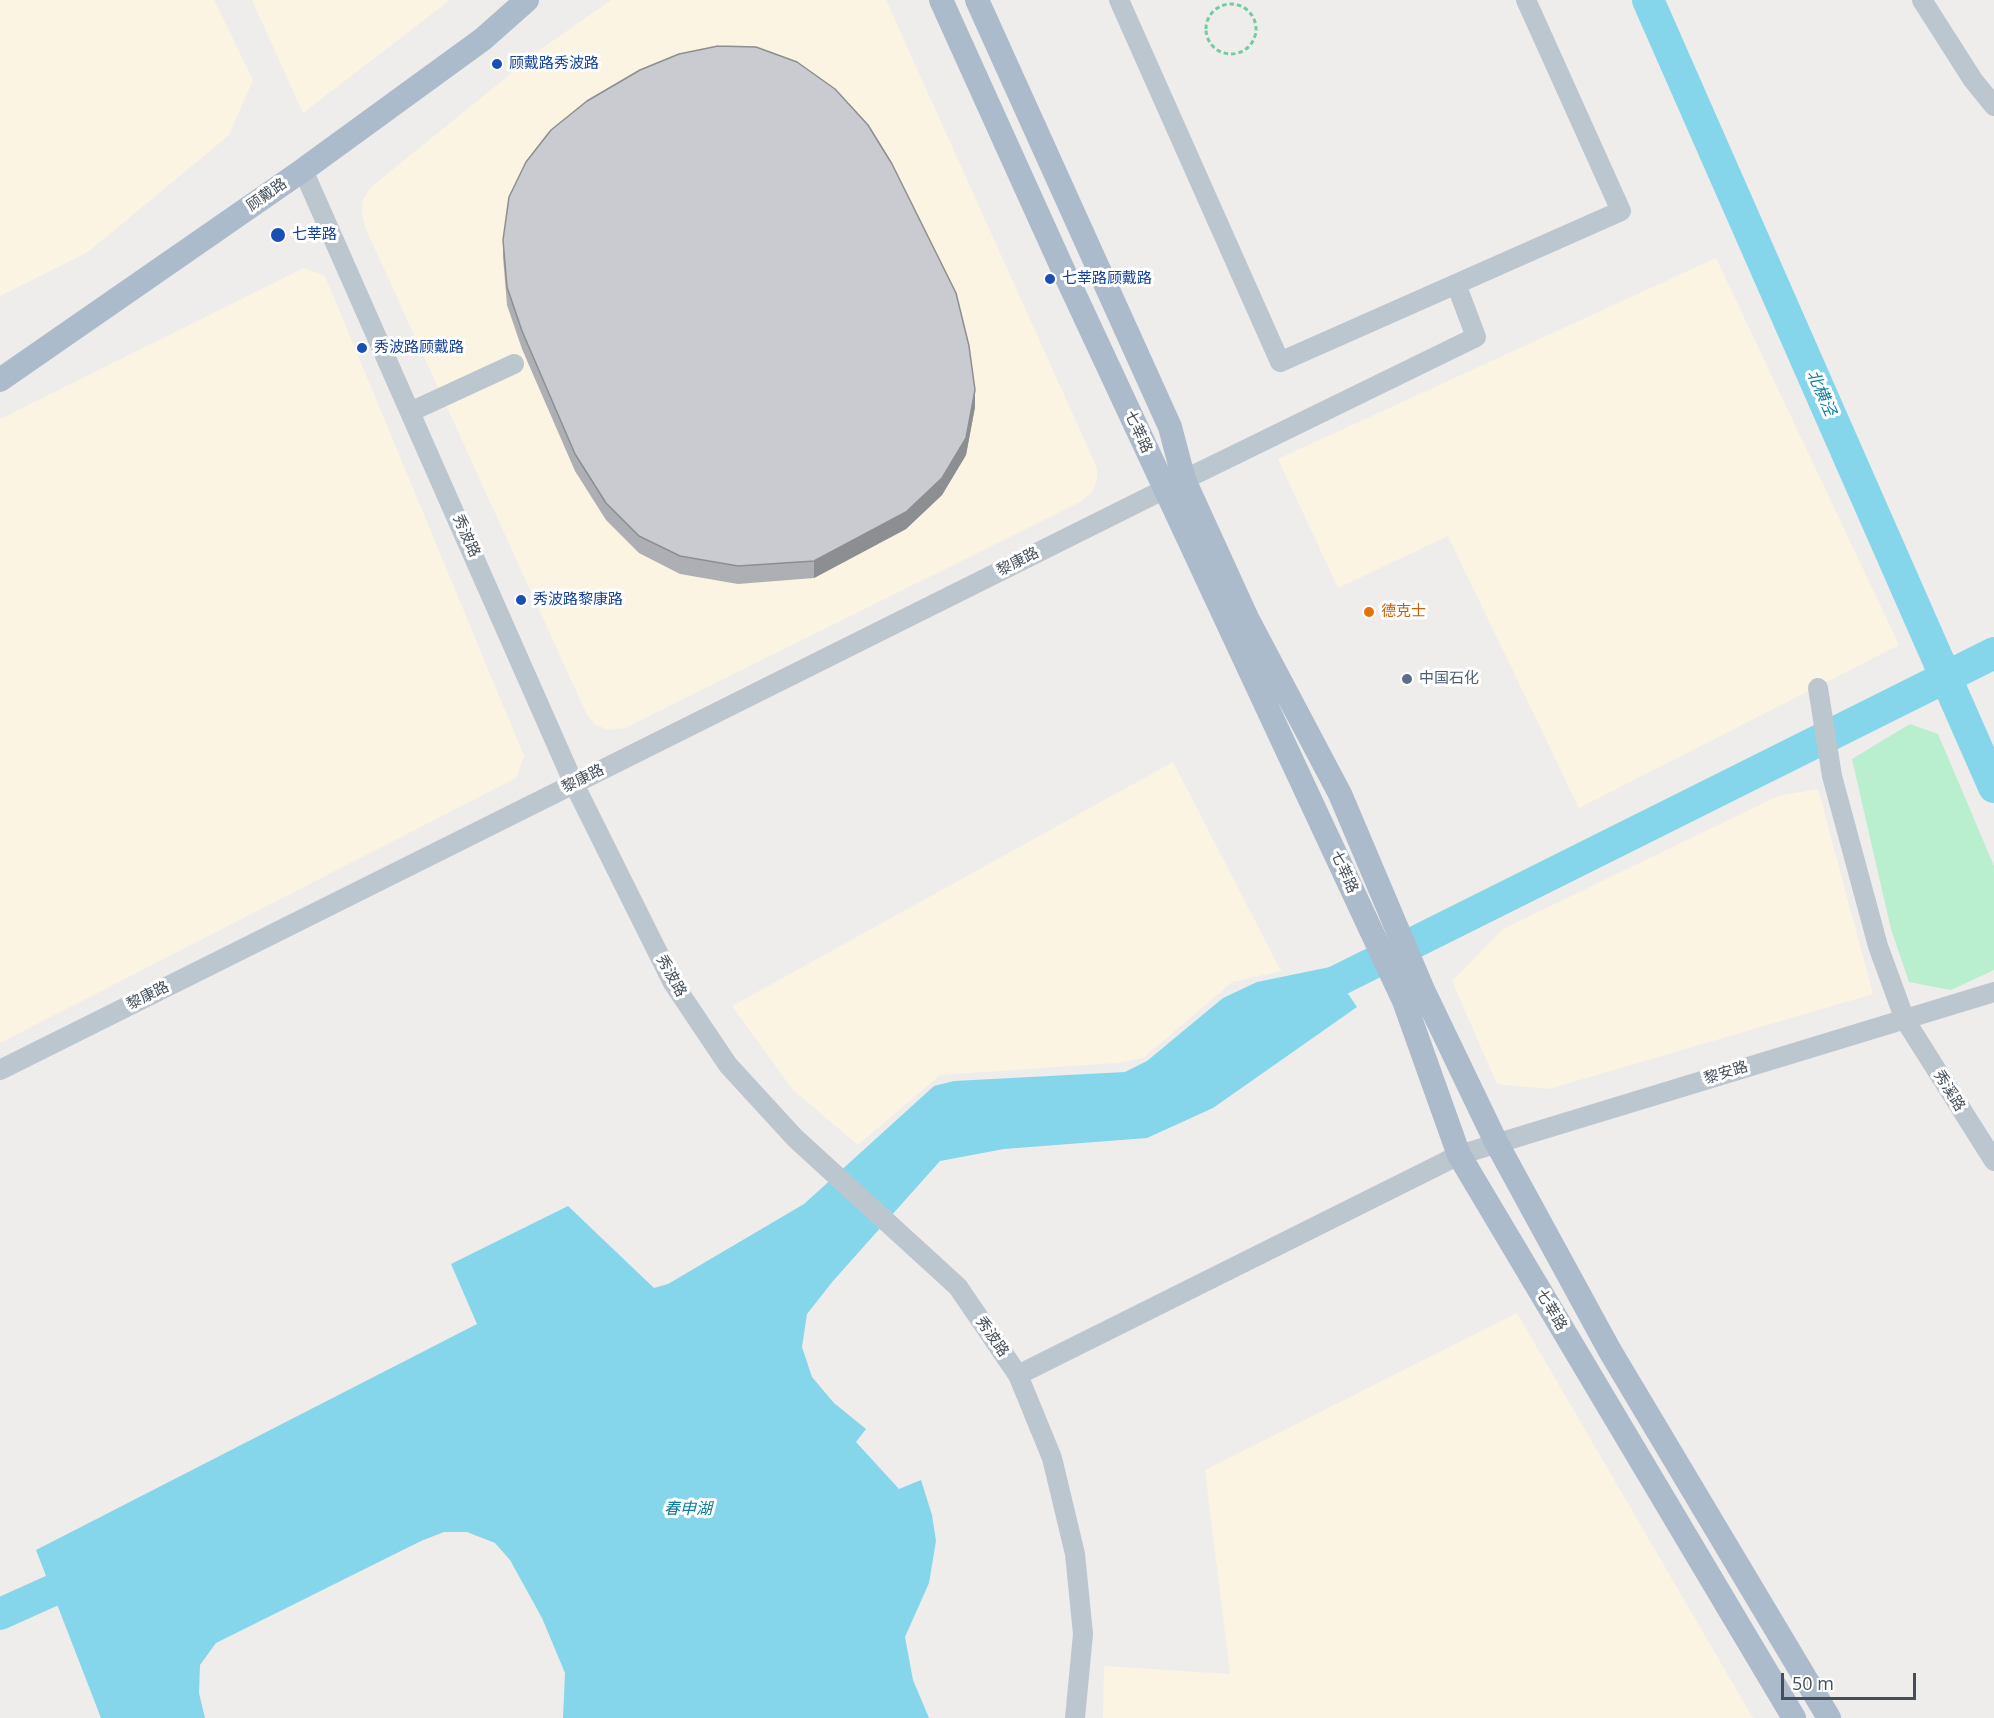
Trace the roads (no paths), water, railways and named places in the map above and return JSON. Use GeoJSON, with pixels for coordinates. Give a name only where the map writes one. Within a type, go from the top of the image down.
{"type":"FeatureCollection","features":[{"type":"Feature","properties":{"kind":"main road","name":"顾戴路"},"geometry":{"type":"LineString","coordinates":[[0,380],[303,171],[483,39],[528,0]]}},
{"type":"Feature","properties":{"kind":"main road","name":"七莘路"},"geometry":{"type":"LineString","coordinates":[[941,0],[1175,484],[1367,923],[1413,995],[1610,1351],[1829,1718]]}},
{"type":"Feature","properties":{"kind":"main road","name":"七莘路"},"geometry":{"type":"LineString","coordinates":[[977,0],[1170,427],[1175,484],[1340,794],[1392,915],[1459,1155],[1794,1718]]}},
{"type":"Feature","properties":{"kind":"street"},"geometry":{"type":"LineString","coordinates":[[1119,0],[1280,362],[1620,211],[1526,0]]}},
{"type":"Feature","properties":{"kind":"street"},"geometry":{"type":"LineString","coordinates":[[1922,0],[1973,80],[1994,106]]}},
{"type":"Feature","properties":{"kind":"street","name":"秀波路"},"geometry":{"type":"LineString","coordinates":[[303,171],[574,784],[673,983],[728,1065],[795,1138],[958,1287],[1018,1375],[1052,1458],[1075,1554],[1083,1634],[1075,1718]]}},
{"type":"Feature","properties":{"kind":"street","name":"黎康路"},"geometry":{"type":"LineString","coordinates":[[0,1070],[1175,484],[1476,337],[1456,284]]}},
{"type":"Feature","properties":{"kind":"street"},"geometry":{"type":"LineString","coordinates":[[410,412],[514,364]]}},
{"type":"Feature","properties":{"kind":"street","name":"秀溪路"},"geometry":{"type":"LineString","coordinates":[[1818,688],[1832,776],[1878,946],[1905,1020],[1994,1161]]}},
{"type":"Feature","properties":{"kind":"street","name":"黎安路"},"geometry":{"type":"LineString","coordinates":[[1018,1375],[1459,1155],[1994,992]]}},
{"type":"Feature","properties":{"kind":"water","name":"春申湖"},"geometry":{"type":"Polygon","coordinates":[[[1330,967],[1357,1007],[1213,1108],[1147,1138],[1004,1149],[940,1161],[833,1281],[807,1314],[802,1347],[812,1377],[834,1403],[866,1429],[856,1442],[899,1489],[921,1480],[932,1515],[936,1541],[929,1583],[905,1637],[913,1680],[929,1718],[563,1718],[565,1673],[542,1618],[510,1560],[495,1543],[467,1532],[444,1532],[421,1541],[216,1643],[200,1665],[199,1693],[205,1718],[101,1718],[36,1550],[477,1324],[451,1264],[568,1206],[654,1288],[668,1284],[804,1204],[934,1086],[954,1081],[1125,1072],[1147,1061],[1223,998],[1257,982],[1330,967]]]}},
{"type":"Feature","properties":{"kind":"waterway","name":"北横泾"},"geometry":{"type":"LineString","coordinates":[[1648,0],[1994,787]]}},
{"type":"Feature","properties":{"kind":"waterway"},"geometry":{"type":"LineString","coordinates":[[1301,999],[1994,653]]}},
{"type":"Feature","properties":{"kind":"waterway"},"geometry":{"type":"LineString","coordinates":[[0,1614],[89,1574]]}},
{"type":"Feature","properties":{"kind":"place","name":"顾戴路秀波路"},"geometry":{"type":"Point","coordinates":[497,64]}},
{"type":"Feature","properties":{"kind":"place","name":"七莘路"},"geometry":{"type":"Point","coordinates":[278,235]}},
{"type":"Feature","properties":{"kind":"place","name":"七莘路顾戴路"},"geometry":{"type":"Point","coordinates":[1050,279]}},
{"type":"Feature","properties":{"kind":"place","name":"秀波路顾戴路"},"geometry":{"type":"Point","coordinates":[362,348]}},
{"type":"Feature","properties":{"kind":"place","name":"秀波路黎康路"},"geometry":{"type":"Point","coordinates":[521,600]}},
{"type":"Feature","properties":{"kind":"place","name":"德克士"},"geometry":{"type":"Point","coordinates":[1369,612]}},
{"type":"Feature","properties":{"kind":"place","name":"中国石化"},"geometry":{"type":"Point","coordinates":[1407,679]}}]}
